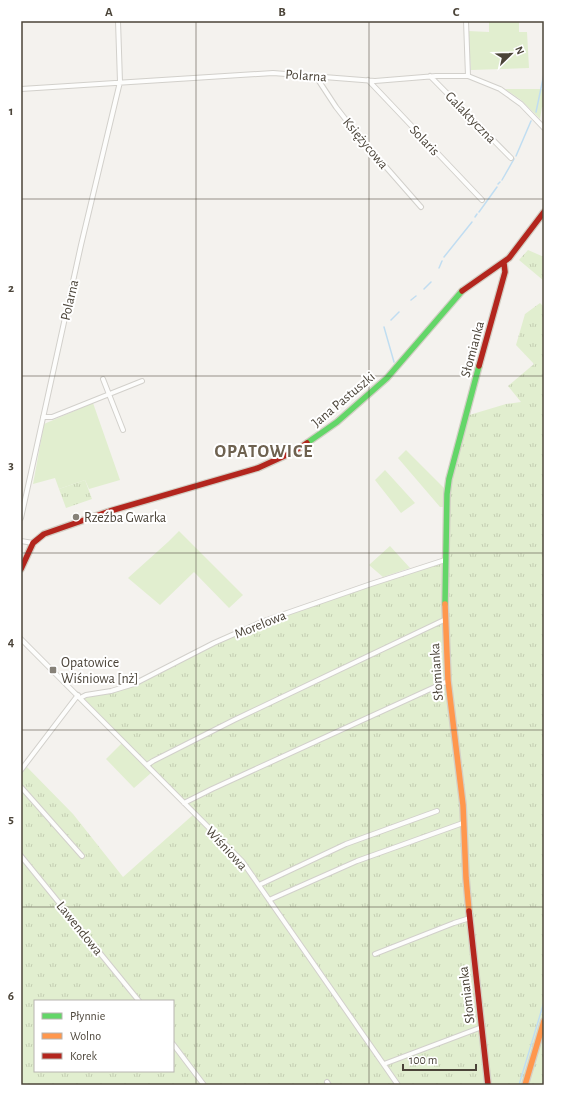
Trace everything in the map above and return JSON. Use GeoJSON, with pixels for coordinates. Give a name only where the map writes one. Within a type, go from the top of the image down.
{"type":"FeatureCollection","features":[{"type":"Feature","properties":{"kind":"main road","name":"Jana Pastuszki"},"geometry":{"type":"LineString","coordinates":[[33,543],[42,535],[58,529],[113,510],[240,474],[293,452],[337,422],[364,400],[400,365],[456,297],[473,283],[504,263],[513,254],[544,212]]}},
{"type":"Feature","properties":{"kind":"main road","name":"Słomianka"},"geometry":{"type":"LineString","coordinates":[[488,1085],[466,878],[463,805],[448,681],[444,620],[444,590],[449,478],[505,272],[504,263]]}},
{"type":"Feature","properties":{"kind":"main road"},"geometry":{"type":"LineString","coordinates":[[21,569],[33,543]]}},
{"type":"Feature","properties":{"kind":"main road"},"geometry":{"type":"LineString","coordinates":[[525,1085],[544,1022]]}},
{"type":"Feature","properties":{"kind":"street","name":"Polarna"},"geometry":{"type":"LineString","coordinates":[[21,518],[81,245],[120,82],[118,21]]}},
{"type":"Feature","properties":{"kind":"street"},"geometry":{"type":"LineString","coordinates":[[466,21],[468,76],[500,89],[521,104],[544,128]]}},
{"type":"Feature","properties":{"kind":"street","name":"Polarna"},"geometry":{"type":"LineString","coordinates":[[21,89],[273,73],[368,80],[430,76],[468,76]]}},
{"type":"Feature","properties":{"kind":"street","name":"Księżycowa"},"geometry":{"type":"LineString","coordinates":[[315,76],[357,134],[421,207]]}},
{"type":"Feature","properties":{"kind":"street","name":"Galaktyczna"},"geometry":{"type":"LineString","coordinates":[[430,76],[511,158]]}},
{"type":"Feature","properties":{"kind":"street","name":"Solaris"},"geometry":{"type":"LineString","coordinates":[[368,80],[482,200]]}},
{"type":"Feature","properties":{"kind":"street"},"geometry":{"type":"LineString","coordinates":[[103,379],[123,430]]}},
{"type":"Feature","properties":{"kind":"street"},"geometry":{"type":"LineString","coordinates":[[43,417],[52,417],[142,381]]}},
{"type":"Feature","properties":{"kind":"street"},"geometry":{"type":"LineString","coordinates":[[21,541],[33,543]]}},
{"type":"Feature","properties":{"kind":"street","name":"Morelowa"},"geometry":{"type":"LineString","coordinates":[[79,696],[111,692],[134,684],[214,643],[264,621],[445,560]]}},
{"type":"Feature","properties":{"kind":"street"},"geometry":{"type":"LineString","coordinates":[[147,766],[153,761],[234,720],[444,620]]}},
{"type":"Feature","properties":{"kind":"street","name":"Wiśniowa"},"geometry":{"type":"LineString","coordinates":[[21,639],[242,861],[398,1085]]}},
{"type":"Feature","properties":{"kind":"street"},"geometry":{"type":"LineString","coordinates":[[184,803],[226,782],[448,681]]}},
{"type":"Feature","properties":{"kind":"street"},"geometry":{"type":"LineString","coordinates":[[21,770],[79,696]]}},
{"type":"Feature","properties":{"kind":"street"},"geometry":{"type":"LineString","coordinates":[[21,786],[82,856]]}},
{"type":"Feature","properties":{"kind":"street"},"geometry":{"type":"LineString","coordinates":[[258,885],[346,844],[437,811]]}},
{"type":"Feature","properties":{"kind":"street"},"geometry":{"type":"LineString","coordinates":[[269,900],[357,861],[463,823]]}},
{"type":"Feature","properties":{"kind":"street","name":"Lawendowa"},"geometry":{"type":"LineString","coordinates":[[21,856],[138,1000]]}},
{"type":"Feature","properties":{"kind":"street"},"geometry":{"type":"LineString","coordinates":[[375,954],[470,918]]}},
{"type":"Feature","properties":{"kind":"street"},"geometry":{"type":"LineString","coordinates":[[384,1064],[482,1027]]}},
{"type":"Feature","properties":{"kind":"street"},"geometry":{"type":"LineString","coordinates":[[174,1045],[204,1085]]}},
{"type":"Feature","properties":{"kind":"green space"},"geometry":{"type":"Polygon","coordinates":[[[489,21],[519,21],[519,32],[527,32],[529,68],[471,70],[468,31],[489,32],[489,21]]]}},
{"type":"Feature","properties":{"kind":"green space"},"geometry":{"type":"Polygon","coordinates":[[[505,89],[544,89],[544,107],[542,107],[540,119],[521,100],[505,89]]]}},
{"type":"Feature","properties":{"kind":"green space"},"geometry":{"type":"Polygon","coordinates":[[[528,250],[544,257],[544,281],[519,260],[528,250]]]}},
{"type":"Feature","properties":{"kind":"green space"},"geometry":{"type":"Polygon","coordinates":[[[540,303],[544,307],[544,1085],[21,1085],[21,768],[24,764],[73,814],[123,877],[194,814],[147,766],[75,697],[108,692],[131,684],[253,625],[445,558],[448,494],[466,416],[506,404],[521,402],[508,386],[534,364],[516,345],[525,314],[540,303]]]}},
{"type":"Feature","properties":{"kind":"green space"},"geometry":{"type":"Polygon","coordinates":[[[93,403],[120,480],[89,489],[85,480],[59,489],[55,478],[33,484],[44,424],[93,403]]]}},
{"type":"Feature","properties":{"kind":"green space"},"geometry":{"type":"Polygon","coordinates":[[[406,450],[445,489],[445,507],[440,507],[398,458],[406,450]]]}},
{"type":"Feature","properties":{"kind":"green space"},"geometry":{"type":"Polygon","coordinates":[[[385,470],[415,503],[401,513],[375,480],[385,470]]]}},
{"type":"Feature","properties":{"kind":"green space"},"geometry":{"type":"Polygon","coordinates":[[[85,480],[92,499],[66,508],[59,489],[85,480]]]}},
{"type":"Feature","properties":{"kind":"green space"},"geometry":{"type":"Polygon","coordinates":[[[179,531],[243,595],[229,608],[194,572],[160,605],[128,578],[179,531]]]}},
{"type":"Feature","properties":{"kind":"green space"},"geometry":{"type":"Polygon","coordinates":[[[390,546],[410,568],[383,577],[369,565],[390,546]]]}},
{"type":"Feature","properties":{"kind":"green space"},"geometry":{"type":"Polygon","coordinates":[[[122,743],[151,773],[134,788],[106,759],[122,743]]]}},
{"type":"Feature","properties":{"kind":"waterway"},"geometry":{"type":"LineString","coordinates":[[536,112],[544,74]]}},
{"type":"Feature","properties":{"kind":"waterway"},"geometry":{"type":"LineString","coordinates":[[516,156],[531,121]]}},
{"type":"Feature","properties":{"kind":"waterway"},"geometry":{"type":"LineString","coordinates":[[502,180],[514,159]]}},
{"type":"Feature","properties":{"kind":"waterway"},"geometry":{"type":"LineString","coordinates":[[479,212],[497,187]]}},
{"type":"Feature","properties":{"kind":"waterway"},"geometry":{"type":"LineString","coordinates":[[444,257],[472,222]]}},
{"type":"Feature","properties":{"kind":"waterway"},"geometry":{"type":"LineString","coordinates":[[439,268],[442,261]]}},
{"type":"Feature","properties":{"kind":"waterway"},"geometry":{"type":"LineString","coordinates":[[424,289],[431,282]]}},
{"type":"Feature","properties":{"kind":"waterway"},"geometry":{"type":"LineString","coordinates":[[411,300],[416,296]]}},
{"type":"Feature","properties":{"kind":"waterway"},"geometry":{"type":"LineString","coordinates":[[391,320],[399,312]]}},
{"type":"Feature","properties":{"kind":"waterway"},"geometry":{"type":"LineString","coordinates":[[384,327],[394,362]]}},
{"type":"Feature","properties":{"kind":"waterway"},"geometry":{"type":"LineString","coordinates":[[519,1085],[544,1002]]}},
{"type":"Feature","properties":{"kind":"traffic: fast"},"geometry":{"type":"LineString","coordinates":[[307,443],[337,422],[387,378],[462,291]]}},
{"type":"Feature","properties":{"kind":"traffic: fast"},"geometry":{"type":"LineString","coordinates":[[445,604],[447,494],[449,479],[479,366]]}},
{"type":"Feature","properties":{"kind":"traffic: slow"},"geometry":{"type":"LineString","coordinates":[[445,604],[448,681],[463,805],[469,911]]}},
{"type":"Feature","properties":{"kind":"traffic: slow"},"geometry":{"type":"LineString","coordinates":[[525,1085],[544,1021]]}},
{"type":"Feature","properties":{"kind":"traffic: jam"},"geometry":{"type":"LineString","coordinates":[[462,291],[509,258],[544,212]]}},
{"type":"Feature","properties":{"kind":"traffic: jam"},"geometry":{"type":"LineString","coordinates":[[479,366],[505,272],[504,263]]}},
{"type":"Feature","properties":{"kind":"traffic: jam"},"geometry":{"type":"LineString","coordinates":[[21,569],[33,543],[44,534],[110,511],[258,468],[293,452],[307,443]]}},
{"type":"Feature","properties":{"kind":"traffic: jam"},"geometry":{"type":"LineString","coordinates":[[469,911],[488,1085]]}},
{"type":"Feature","properties":{"kind":"place","name":"Rzeźba Gwarka"},"geometry":{"type":"Point","coordinates":[76,517]}},
{"type":"Feature","properties":{"kind":"place","name":"Opatowice Wiśniowa [nż]"},"geometry":{"type":"Point","coordinates":[53,670]}},
{"type":"Feature","properties":{"kind":"district","name":"OPATOWICE"},"geometry":{"type":"Point","coordinates":[264,451]}}]}
